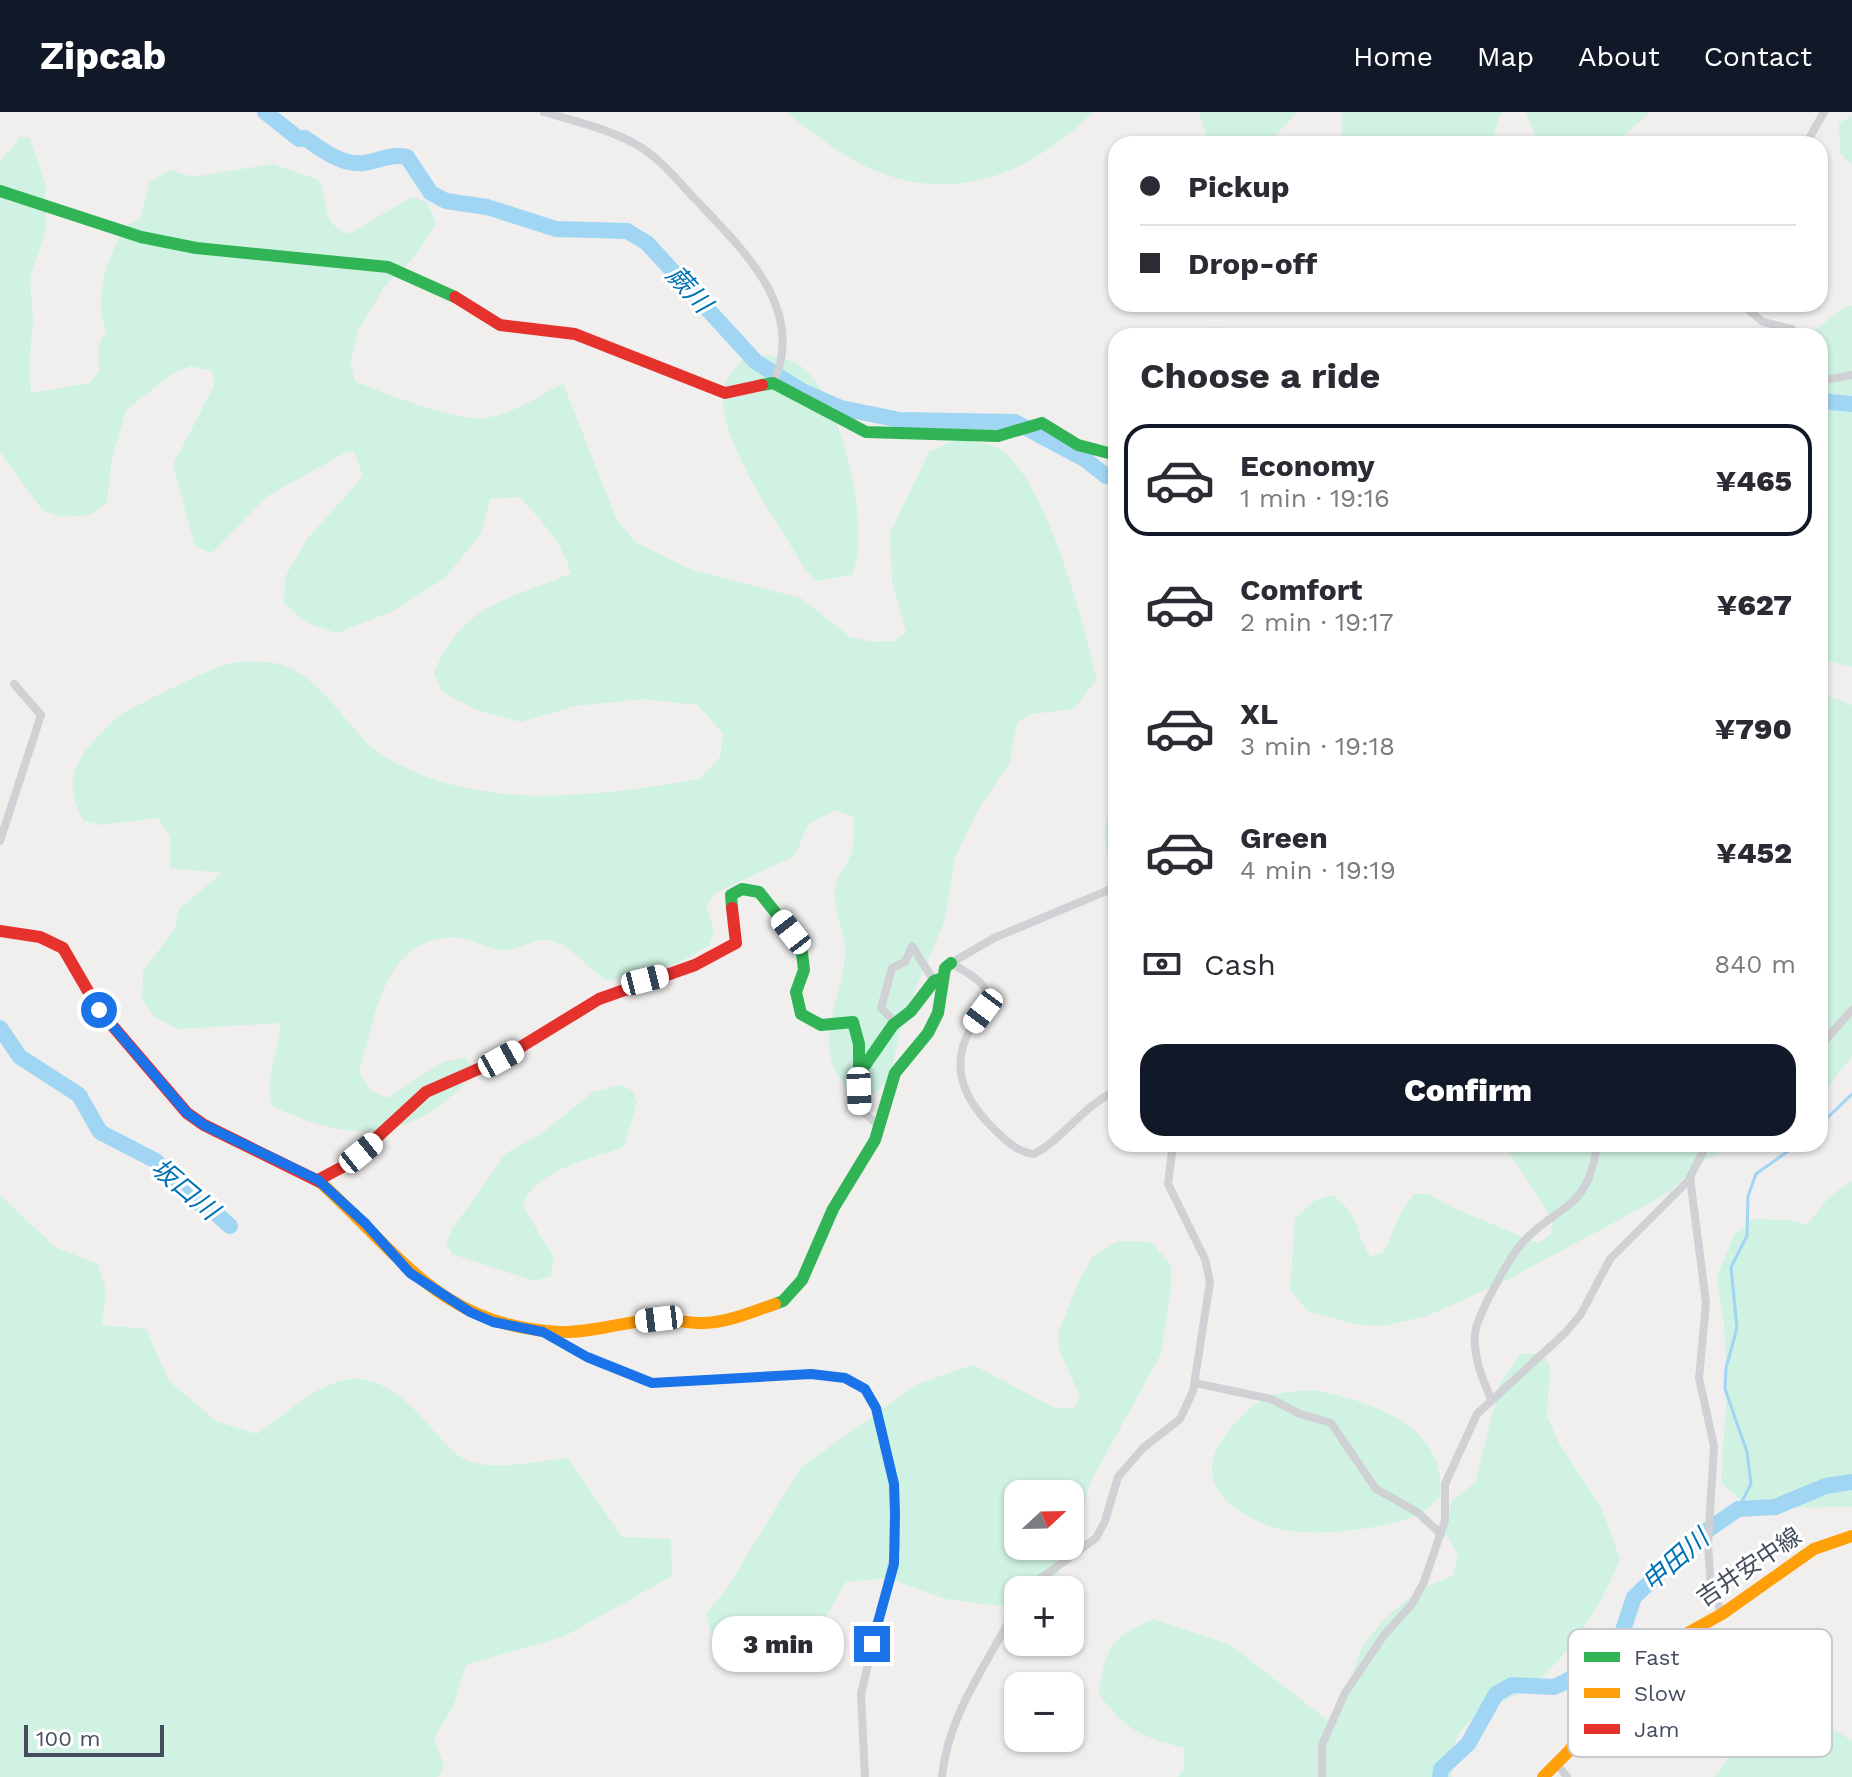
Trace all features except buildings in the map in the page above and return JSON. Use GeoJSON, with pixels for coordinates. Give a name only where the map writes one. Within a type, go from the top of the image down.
{"type":"FeatureCollection","features":[{"type":"Feature","properties":{"kind":"street"},"geometry":{"type":"LineString","coordinates":[[544,112],[636,144],[725,231],[765,279],[781,319],[782,365],[773,383]]}},
{"type":"Feature","properties":{"kind":"street"},"geometry":{"type":"LineString","coordinates":[[1810,136],[1824,112]]}},
{"type":"Feature","properties":{"kind":"street"},"geometry":{"type":"LineString","coordinates":[[0,191],[141,237],[196,248],[388,267],[455,297],[500,325],[575,334],[725,393],[773,383],[866,432],[998,436],[1042,423],[1078,445],[1108,453]]}},
{"type":"Feature","properties":{"kind":"street"},"geometry":{"type":"LineString","coordinates":[[1748,312],[1789,328]]}},
{"type":"Feature","properties":{"kind":"street"},"geometry":{"type":"LineString","coordinates":[[1828,380],[1852,375]]}},
{"type":"Feature","properties":{"kind":"street"},"geometry":{"type":"LineString","coordinates":[[0,841],[41,715],[14,684]]}},
{"type":"Feature","properties":{"kind":"street"},"geometry":{"type":"LineString","coordinates":[[318,1180],[348,1164],[426,1092],[501,1059],[599,999],[645,980],[695,965],[736,943],[731,895],[742,889],[759,892],[791,932],[802,953],[804,970],[796,992],[801,1014],[821,1025],[853,1022],[859,1044],[860,1109],[879,1126]]}},
{"type":"Feature","properties":{"kind":"street"},"geometry":{"type":"LineString","coordinates":[[859,1074],[896,1023],[911,1011],[951,963],[994,938],[1108,890]]}},
{"type":"Feature","properties":{"kind":"street"},"geometry":{"type":"LineString","coordinates":[[0,931],[40,937],[63,948],[99,1010],[187,1113],[204,1125],[318,1180],[366,1224],[410,1273],[432,1289],[493,1322],[543,1332],[659,1319],[716,1321],[757,1313],[783,1301],[802,1280],[833,1209],[879,1126],[895,1073],[928,1033],[938,1013],[938,979],[912,946],[905,962],[892,968],[880,1002],[881,1008],[896,1023]]}},
{"type":"Feature","properties":{"kind":"street"},"geometry":{"type":"LineString","coordinates":[[951,963],[984,985],[987,992],[988,1002],[970,1029],[959,1066],[964,1092],[980,1114],[1017,1149],[1034,1154],[1045,1148],[1093,1101],[1108,1094]]}},
{"type":"Feature","properties":{"kind":"street"},"geometry":{"type":"LineString","coordinates":[[1828,1037],[1852,1010]]}},
{"type":"Feature","properties":{"kind":"street"},"geometry":{"type":"LineString","coordinates":[[1044,1576],[1096,1538],[1105,1521],[1118,1477],[1143,1448],[1180,1419],[1195,1383],[1210,1282],[1205,1259],[1168,1184],[1172,1152]]}},
{"type":"Feature","properties":{"kind":"street"},"geometry":{"type":"LineString","coordinates":[[1491,1399],[1476,1352],[1474,1332],[1522,1243],[1579,1198],[1596,1152]]}},
{"type":"Feature","properties":{"kind":"street"},"geometry":{"type":"LineString","coordinates":[[1322,1777],[1322,1745],[1345,1693],[1384,1635],[1412,1604],[1441,1534],[1445,1484],[1477,1414],[1566,1332],[1581,1314],[1610,1259],[1676,1195],[1703,1152]]}},
{"type":"Feature","properties":{"kind":"street"},"geometry":{"type":"LineString","coordinates":[[1689,1177],[1706,1303],[1699,1378],[1714,1446],[1708,1545],[1711,1587],[1722,1614]]}},
{"type":"Feature","properties":{"kind":"street"},"geometry":{"type":"LineString","coordinates":[[543,1332],[587,1357],[652,1383],[811,1374],[845,1378],[865,1389],[876,1408],[894,1484],[896,1547],[864,1670],[860,1721],[865,1777]]}},
{"type":"Feature","properties":{"kind":"street"},"geometry":{"type":"LineString","coordinates":[[1195,1383],[1271,1399],[1300,1414],[1331,1423],[1376,1489],[1417,1512],[1441,1534]]}},
{"type":"Feature","properties":{"kind":"street","name":"吉井安中線"},"geometry":{"type":"LineString","coordinates":[[1694,1629],[1722,1614],[1814,1549],[1852,1536]]}},
{"type":"Feature","properties":{"kind":"street"},"geometry":{"type":"LineString","coordinates":[[942,1777],[951,1731],[970,1689],[1004,1629]]}},
{"type":"Feature","properties":{"kind":"street","name":"吉井安中線"},"geometry":{"type":"LineString","coordinates":[[1543,1777],[1568,1750]]}},
{"type":"Feature","properties":{"kind":"street"},"geometry":{"type":"LineString","coordinates":[[1557,1764],[1567,1777]]}},
{"type":"Feature","properties":{"kind":"green space"},"geometry":{"type":"Polygon","coordinates":[[[787,112],[1093,112],[1033,159],[1001,174],[968,182],[934,184],[900,179],[866,166],[831,146],[787,112]]]}},
{"type":"Feature","properties":{"kind":"green space"},"geometry":{"type":"Polygon","coordinates":[[[1199,112],[1297,112],[1275,136],[1206,136],[1199,112]]]}},
{"type":"Feature","properties":{"kind":"green space"},"geometry":{"type":"Polygon","coordinates":[[[1342,112],[1504,112],[1499,117],[1493,136],[1341,136],[1342,112]]]}},
{"type":"Feature","properties":{"kind":"green space"},"geometry":{"type":"Polygon","coordinates":[[[1526,112],[1650,112],[1624,136],[1536,136],[1526,112]]]}},
{"type":"Feature","properties":{"kind":"green space"},"geometry":{"type":"Polygon","coordinates":[[[1852,116],[1852,165],[1840,153],[1839,123],[1852,116]]]}},
{"type":"Feature","properties":{"kind":"green space"},"geometry":{"type":"Polygon","coordinates":[[[20,137],[30,138],[45,184],[46,228],[30,278],[33,321],[29,369],[31,393],[89,383],[99,372],[99,344],[106,331],[101,304],[104,277],[125,226],[140,219],[150,182],[170,170],[193,177],[273,164],[319,180],[332,223],[348,234],[412,197],[427,202],[436,223],[416,255],[384,287],[359,329],[350,362],[355,381],[420,406],[473,418],[506,413],[563,383],[616,518],[635,542],[692,570],[801,598],[850,637],[873,642],[895,641],[906,632],[892,581],[890,533],[929,452],[958,438],[1000,449],[1017,466],[1048,521],[1061,555],[1097,679],[1074,709],[1032,714],[1017,722],[1010,762],[979,808],[955,857],[945,920],[901,1023],[890,1079],[873,1095],[849,1091],[831,1057],[830,1024],[845,955],[835,888],[851,854],[854,836],[854,817],[836,810],[808,824],[795,856],[715,893],[706,906],[714,930],[709,946],[676,964],[608,981],[564,946],[548,940],[506,950],[459,938],[434,940],[414,949],[398,964],[387,982],[359,1072],[371,1091],[387,1098],[443,1062],[466,1058],[475,1071],[453,1095],[406,1124],[381,1130],[355,1131],[328,1127],[271,1105],[271,1072],[281,1023],[177,1029],[154,1016],[142,999],[143,972],[175,928],[179,909],[222,873],[170,868],[170,836],[158,818],[100,825],[84,821],[77,808],[73,787],[77,765],[95,740],[116,718],[150,699],[229,664],[262,662],[286,666],[318,688],[372,747],[387,758],[423,775],[461,787],[540,796],[622,791],[700,779],[720,757],[723,733],[697,705],[644,699],[575,706],[521,722],[477,710],[442,692],[434,673],[446,649],[474,617],[490,606],[571,573],[557,542],[520,497],[490,499],[481,534],[445,578],[393,611],[337,633],[307,623],[284,604],[285,577],[307,539],[359,481],[362,474],[354,451],[343,454],[266,497],[212,553],[195,546],[173,465],[215,384],[212,371],[191,366],[172,374],[126,410],[112,458],[107,502],[90,515],[62,517],[43,511],[0,452],[0,162],[20,137]]]}},
{"type":"Feature","properties":{"kind":"green space"},"geometry":{"type":"Polygon","coordinates":[[[1847,306],[1852,306],[1852,667],[1828,661],[1828,328],[1817,328],[1847,306]]]}},
{"type":"Feature","properties":{"kind":"green space"},"geometry":{"type":"Polygon","coordinates":[[[769,355],[795,362],[814,380],[840,432],[849,464],[858,527],[852,575],[816,581],[803,566],[767,507],[732,440],[723,398],[725,386],[746,356],[769,355]]]}},
{"type":"Feature","properties":{"kind":"green space"},"geometry":{"type":"Polygon","coordinates":[[[1828,696],[1852,705],[1852,1056],[1828,1087],[1828,696]]]}},
{"type":"Feature","properties":{"kind":"green space"},"geometry":{"type":"Polygon","coordinates":[[[1108,816],[1108,854],[1105,835],[1108,816]]]}},
{"type":"Feature","properties":{"kind":"green space"},"geometry":{"type":"Polygon","coordinates":[[[619,1085],[632,1090],[637,1102],[624,1147],[551,1175],[538,1183],[523,1206],[554,1258],[551,1276],[534,1281],[452,1254],[446,1244],[451,1231],[506,1153],[541,1134],[593,1092],[619,1085]]]}},
{"type":"Feature","properties":{"kind":"green space"},"geometry":{"type":"Polygon","coordinates":[[[1509,1152],[1722,1152],[1697,1164],[1672,1190],[1641,1208],[1507,1280],[1427,1316],[1383,1326],[1353,1324],[1307,1311],[1290,1289],[1295,1218],[1314,1201],[1333,1195],[1355,1220],[1371,1257],[1384,1252],[1401,1212],[1414,1194],[1428,1194],[1455,1209],[1538,1243],[1550,1235],[1553,1221],[1509,1152]]]}},
{"type":"Feature","properties":{"kind":"green space"},"geometry":{"type":"Polygon","coordinates":[[[1852,1181],[1852,1507],[1750,1508],[1721,1483],[1727,1387],[1724,1324],[1717,1277],[1734,1235],[1753,1219],[1788,1220],[1807,1225],[1829,1197],[1852,1181]]]}},
{"type":"Feature","properties":{"kind":"green space"},"geometry":{"type":"Polygon","coordinates":[[[0,1195],[55,1247],[98,1264],[106,1289],[102,1325],[146,1329],[169,1381],[216,1421],[257,1434],[318,1390],[355,1379],[375,1383],[396,1394],[464,1459],[501,1465],[568,1458],[622,1537],[671,1539],[672,1576],[565,1636],[466,1665],[453,1707],[434,1738],[444,1766],[438,1777],[0,1777],[0,1195]]]}},
{"type":"Feature","properties":{"kind":"green space"},"geometry":{"type":"Polygon","coordinates":[[[1118,1241],[1151,1242],[1171,1265],[1171,1290],[1161,1354],[1092,1479],[1084,1501],[1084,1480],[1004,1480],[1004,1560],[1063,1560],[1057,1576],[1004,1576],[1004,1604],[998,1606],[946,1599],[886,1578],[846,1582],[802,1658],[787,1667],[711,1634],[706,1614],[727,1588],[801,1467],[918,1384],[973,1365],[1055,1408],[1074,1408],[1080,1397],[1059,1349],[1058,1333],[1093,1256],[1118,1241]]]}},
{"type":"Feature","properties":{"kind":"green space"},"geometry":{"type":"Polygon","coordinates":[[[1520,1354],[1542,1354],[1550,1365],[1547,1416],[1559,1443],[1601,1507],[1620,1559],[1605,1592],[1582,1629],[1568,1629],[1568,1649],[1560,1659],[1533,1684],[1475,1717],[1464,1727],[1456,1739],[1452,1777],[1178,1777],[1184,1768],[1184,1748],[1135,1730],[1118,1717],[1099,1694],[1104,1665],[1112,1646],[1127,1632],[1153,1619],[1229,1644],[1330,1722],[1346,1697],[1362,1649],[1379,1625],[1414,1595],[1453,1576],[1458,1556],[1444,1530],[1452,1500],[1475,1483],[1500,1383],[1520,1354]]]}},
{"type":"Feature","properties":{"kind":"green space"},"geometry":{"type":"Polygon","coordinates":[[[1315,1390],[1381,1410],[1419,1435],[1432,1452],[1439,1472],[1440,1497],[1424,1512],[1390,1524],[1350,1531],[1309,1533],[1276,1528],[1257,1521],[1228,1502],[1218,1490],[1213,1477],[1213,1462],[1218,1446],[1231,1428],[1250,1408],[1268,1397],[1315,1390]]]}},
{"type":"Feature","properties":{"kind":"green space"},"geometry":{"type":"Polygon","coordinates":[[[1832,1728],[1852,1741],[1852,1777],[1714,1777],[1730,1757],[1832,1757],[1832,1728]]]}},
{"type":"Feature","properties":{"kind":"waterway","name":"蕨川"},"geometry":{"type":"LineString","coordinates":[[265,112],[299,139],[305,138],[347,162],[407,157],[431,193],[446,201],[487,207],[556,229],[627,231],[647,243],[756,362],[802,391],[841,408],[900,420],[1015,422],[1086,460],[1108,476]]}},
{"type":"Feature","properties":{"kind":"waterway","name":"蕨川"},"geometry":{"type":"LineString","coordinates":[[1828,402],[1852,404]]}},
{"type":"Feature","properties":{"kind":"waterway","name":"坂口川"},"geometry":{"type":"LineString","coordinates":[[0,1028],[20,1057],[79,1095],[100,1132],[156,1161],[190,1199],[211,1209],[230,1226]]}},
{"type":"Feature","properties":{"kind":"waterway"},"geometry":{"type":"LineString","coordinates":[[1828,1117],[1852,1094]]}},
{"type":"Feature","properties":{"kind":"waterway"},"geometry":{"type":"LineString","coordinates":[[1738,1509],[1751,1484],[1747,1452],[1725,1389],[1726,1368],[1737,1328],[1731,1267],[1747,1236],[1748,1196],[1756,1174],[1787,1152]]}},
{"type":"Feature","properties":{"kind":"waterway","name":"申田川"},"geometry":{"type":"LineString","coordinates":[[1623,1629],[1634,1597],[1702,1534],[1738,1509],[1775,1507],[1826,1486],[1852,1482]]}},
{"type":"Feature","properties":{"kind":"waterway","name":"申田川"},"geometry":{"type":"LineString","coordinates":[[1440,1777],[1441,1769],[1468,1744],[1496,1694],[1512,1685],[1554,1687],[1568,1680]]}},
{"type":"Feature","properties":{"kind":"traffic: fast"},"geometry":{"type":"LineString","coordinates":[[0,191],[141,237],[196,248],[388,267],[455,297]]}},
{"type":"Feature","properties":{"kind":"traffic: fast"},"geometry":{"type":"LineString","coordinates":[[762,385],[773,383],[866,432],[998,436],[1042,423],[1078,445],[1108,453]]}},
{"type":"Feature","properties":{"kind":"traffic: fast"},"geometry":{"type":"LineString","coordinates":[[732,908],[731,895],[742,889],[759,892],[791,932],[802,953],[804,970],[796,992],[801,1014],[821,1025],[853,1022],[859,1044],[859,1074],[893,1025],[911,1011],[934,981],[943,978]]}},
{"type":"Feature","properties":{"kind":"traffic: fast"},"geometry":{"type":"LineString","coordinates":[[775,1304],[783,1301],[802,1280],[833,1209],[875,1140],[895,1073],[928,1033],[938,1013],[945,968],[951,963]]}},
{"type":"Feature","properties":{"kind":"traffic: slow"},"geometry":{"type":"LineString","coordinates":[[320,1182],[425,1282],[484,1317],[519,1327],[572,1332],[656,1319],[713,1322],[775,1304]]}},
{"type":"Feature","properties":{"kind":"traffic: slow"},"geometry":{"type":"LineString","coordinates":[[1695,1629],[1722,1614],[1814,1549],[1852,1536]]}},
{"type":"Feature","properties":{"kind":"traffic: slow"},"geometry":{"type":"LineString","coordinates":[[1543,1777],[1568,1752]]}},
{"type":"Feature","properties":{"kind":"traffic: jam"},"geometry":{"type":"LineString","coordinates":[[455,297],[500,325],[575,334],[725,393],[762,385]]}},
{"type":"Feature","properties":{"kind":"traffic: jam"},"geometry":{"type":"LineString","coordinates":[[318,1180],[348,1164],[426,1092],[501,1059],[599,999],[695,965],[736,943],[732,908]]}},
{"type":"Feature","properties":{"kind":"traffic: jam"},"geometry":{"type":"LineString","coordinates":[[0,931],[40,937],[63,948],[99,1010],[187,1113],[204,1125],[320,1182]]}},
{"type":"Feature","properties":{"kind":"route"},"geometry":{"type":"LineString","coordinates":[[99,1010],[187,1113],[204,1125],[318,1180],[366,1224],[410,1273],[470,1312],[493,1322],[543,1332],[587,1357],[652,1383],[811,1374],[845,1378],[865,1389],[876,1408],[894,1484],[896,1547],[872,1644]]}}]}
